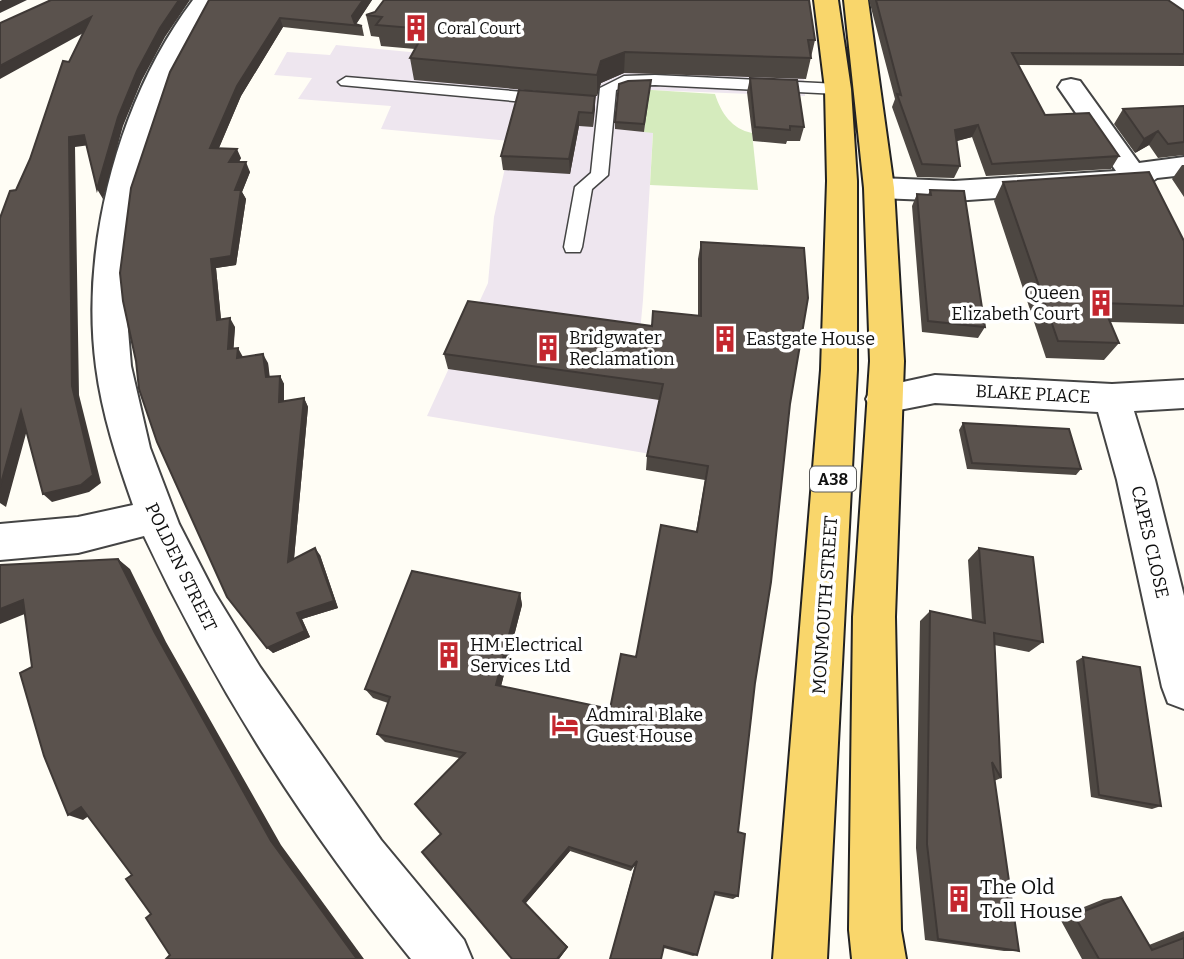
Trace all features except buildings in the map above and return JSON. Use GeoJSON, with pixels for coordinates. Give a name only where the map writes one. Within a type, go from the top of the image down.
{"type":"FeatureCollection","features":[{"type":"Feature","properties":{"kind":"main road","name":"MONMOUTH STREET"},"geometry":{"type":"LineString","coordinates":[[800,959],[839,370],[843,231],[838,89],[826,0]]}},
{"type":"Feature","properties":{"kind":"main road","name":"A38"},"geometry":{"type":"LineString","coordinates":[[856,0],[879,188],[887,361],[874,617],[876,930],[879,959]]}},
{"type":"Feature","properties":{"kind":"street","name":"POLDEN STREET"},"geometry":{"type":"LineString","coordinates":[[205,0],[171,55],[131,147],[118,193],[112,227],[108,311],[112,362],[125,425],[153,515],[196,603],[244,686],[365,860],[445,959]]}},
{"type":"Feature","properties":{"kind":"street"},"geometry":{"type":"LineString","coordinates":[[1170,0],[1184,11]]}},
{"type":"Feature","properties":{"kind":"street"},"geometry":{"type":"LineString","coordinates":[[1071,87],[1136,179]]}},
{"type":"Feature","properties":{"kind":"street"},"geometry":{"type":"LineString","coordinates":[[879,188],[954,191],[1136,179],[1150,169],[1184,166]]}},
{"type":"Feature","properties":{"kind":"street","name":"BLAKE PLACE"},"geometry":{"type":"LineString","coordinates":[[884,399],[935,389],[1112,398],[1184,394]]}},
{"type":"Feature","properties":{"kind":"street","name":"CAPES CLOSE"},"geometry":{"type":"LineString","coordinates":[[1112,398],[1136,480],[1184,687]]}},
{"type":"Feature","properties":{"kind":"street"},"geometry":{"type":"LineString","coordinates":[[0,542],[119,528],[153,515]]}},
{"type":"Feature","properties":{"kind":"lane"},"geometry":{"type":"LineString","coordinates":[[573,247],[584,187],[599,175],[600,104],[608,88],[624,80],[838,89]]}},
{"type":"Feature","properties":{"kind":"lane"},"geometry":{"type":"LineString","coordinates":[[346,82],[565,101]]}},
{"type":"Feature","properties":{"kind":"shaded area"},"geometry":{"type":"Polygon","coordinates":[[[529,0],[803,61],[805,96],[623,89],[629,130],[653,132],[634,396],[790,420],[783,437],[674,458],[427,416],[488,283],[494,217],[511,141],[381,129],[391,106],[298,99],[312,78],[274,75],[287,52],[330,55],[336,45],[505,61],[529,0]]]}},
{"type":"Feature","properties":{"kind":"green space"},"geometry":{"type":"Polygon","coordinates":[[[636,89],[715,94],[728,119],[739,128],[752,133],[758,190],[650,185],[653,133],[644,132],[646,118],[636,89]]]}},
{"type":"Feature","properties":{"kind":"place","name":"Coral Court"},"geometry":{"type":"Point","coordinates":[416,28]}},
{"type":"Feature","properties":{"kind":"place","name":"Queen Elizabeth Court"},"geometry":{"type":"Point","coordinates":[1101,303]}},
{"type":"Feature","properties":{"kind":"place","name":"Eastgate House"},"geometry":{"type":"Point","coordinates":[725,339]}},
{"type":"Feature","properties":{"kind":"place","name":"Bridgwater Reclamation"},"geometry":{"type":"Point","coordinates":[548,348]}},
{"type":"Feature","properties":{"kind":"place","name":"HM Electrical Services Ltd"},"geometry":{"type":"Point","coordinates":[449,655]}},
{"type":"Feature","properties":{"kind":"place","name":"Admiral Blake Guest House"},"geometry":{"type":"Point","coordinates":[565,725]}},
{"type":"Feature","properties":{"kind":"place","name":"The Old Toll House"},"geometry":{"type":"Point","coordinates":[959,899]}}]}
